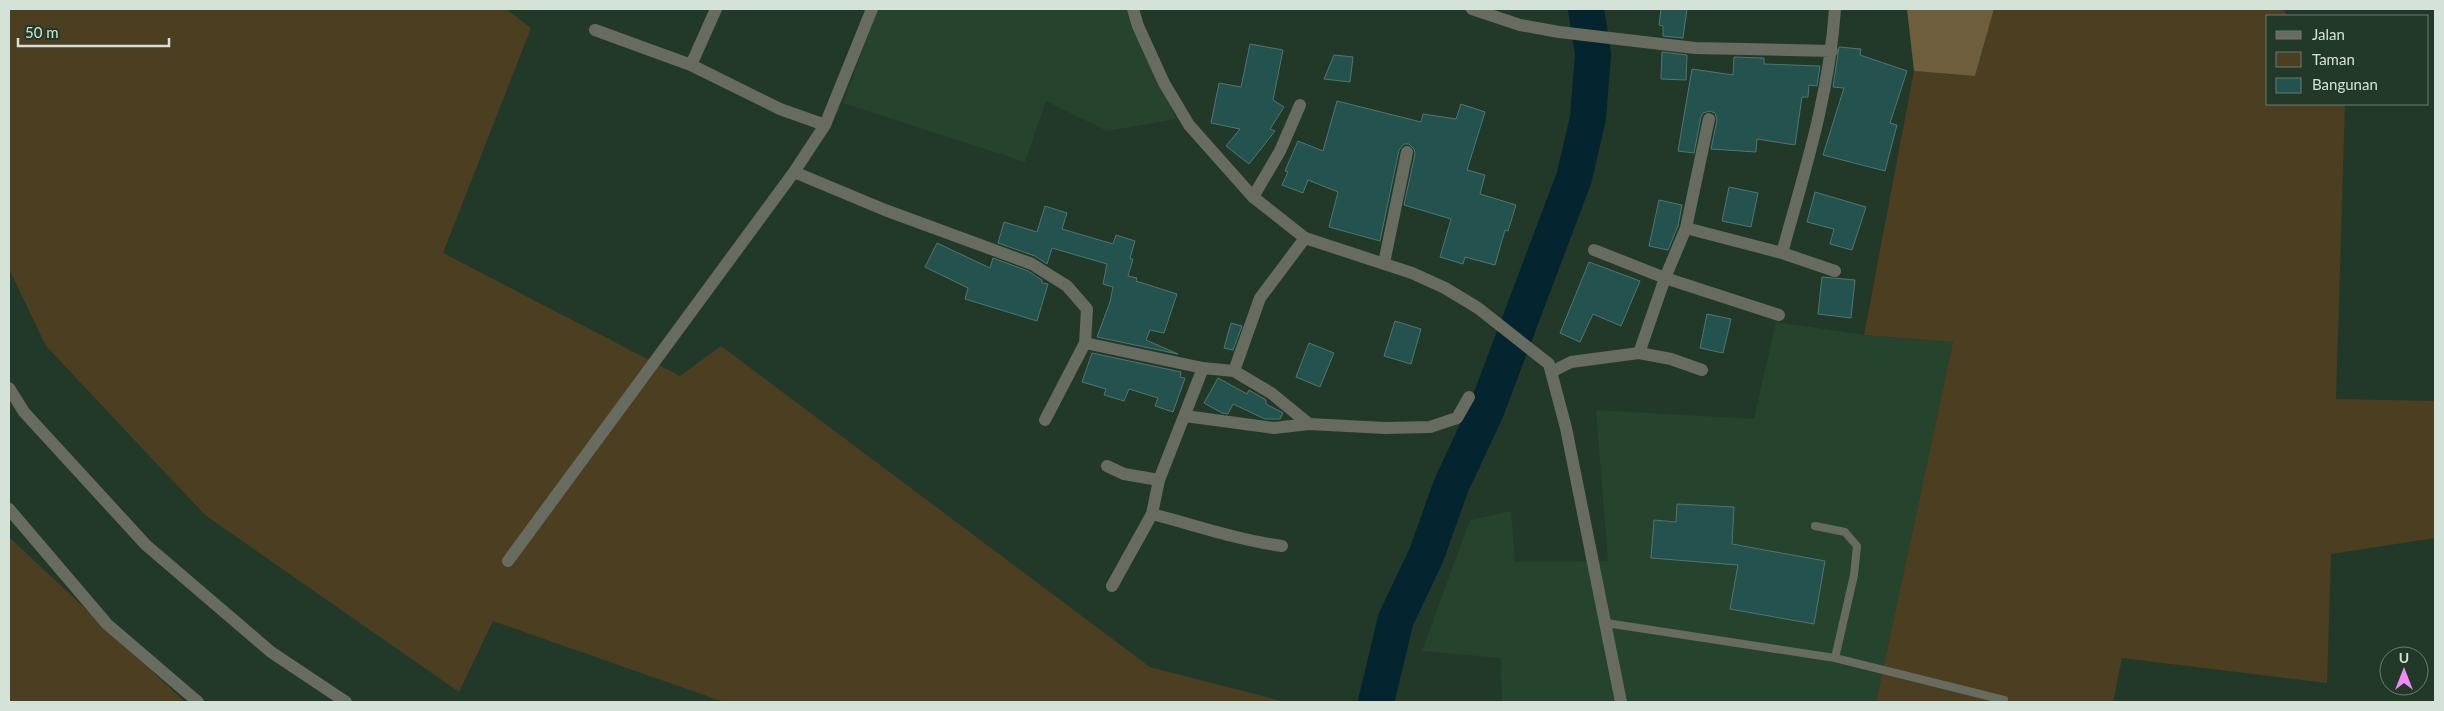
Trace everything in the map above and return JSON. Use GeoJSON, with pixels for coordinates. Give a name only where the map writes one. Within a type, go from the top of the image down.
{"type":"FeatureCollection","features":[{"type":"Feature","properties":{"kind":"street"},"geometry":{"type":"LineString","coordinates":[[691,64],[716,9]]}},
{"type":"Feature","properties":{"kind":"street"},"geometry":{"type":"LineString","coordinates":[[508,560],[794,172],[825,125],[872,9]]}},
{"type":"Feature","properties":{"kind":"street"},"geometry":{"type":"LineString","coordinates":[[1133,9],[1138,26],[1164,83],[1189,125],[1253,197],[1305,238],[1384,263],[1445,288],[1497,322],[1551,368],[1622,702]]}},
{"type":"Feature","properties":{"kind":"street"},"geometry":{"type":"LineString","coordinates":[[1472,9],[1520,25],[1559,32],[1695,48],[1832,51]]}},
{"type":"Feature","properties":{"kind":"street"},"geometry":{"type":"LineString","coordinates":[[1782,253],[1821,114],[1832,51],[1835,9]]}},
{"type":"Feature","properties":{"kind":"street"},"geometry":{"type":"LineString","coordinates":[[594,30],[691,64],[780,109],[825,125]]}},
{"type":"Feature","properties":{"kind":"street"},"geometry":{"type":"LineString","coordinates":[[1253,197],[1280,151],[1300,105]]}},
{"type":"Feature","properties":{"kind":"street"},"geometry":{"type":"LineString","coordinates":[[1639,353],[1665,278],[1686,228],[1709,119]]}},
{"type":"Feature","properties":{"kind":"street"},"geometry":{"type":"LineString","coordinates":[[1384,263],[1407,152]]}},
{"type":"Feature","properties":{"kind":"street"},"geometry":{"type":"LineString","coordinates":[[794,172],[884,210],[1032,264],[1067,286],[1087,309],[1085,343],[1045,420]]}},
{"type":"Feature","properties":{"kind":"street"},"geometry":{"type":"LineString","coordinates":[[1686,228],[1782,253],[1835,271]]}},
{"type":"Feature","properties":{"kind":"street"},"geometry":{"type":"LineString","coordinates":[[1234,371],[1260,298],[1305,238]]}},
{"type":"Feature","properties":{"kind":"street"},"geometry":{"type":"LineString","coordinates":[[1594,250],[1665,278],[1779,315]]}},
{"type":"Feature","properties":{"kind":"street"},"geometry":{"type":"LineString","coordinates":[[1085,343],[1203,368],[1234,371],[1271,392],[1310,424]]}},
{"type":"Feature","properties":{"kind":"street"},"geometry":{"type":"LineString","coordinates":[[1551,368],[1571,362],[1639,353],[1672,359],[1702,370]]}},
{"type":"Feature","properties":{"kind":"street"},"geometry":{"type":"LineString","coordinates":[[1112,586],[1152,514],[1159,480],[1203,368]]}},
{"type":"Feature","properties":{"kind":"street"},"geometry":{"type":"LineString","coordinates":[[9,388],[24,412],[146,546],[271,652],[346,702]]}},
{"type":"Feature","properties":{"kind":"street"},"geometry":{"type":"LineString","coordinates":[[1184,416],[1274,428],[1310,424],[1385,428],[1430,427],[1457,418],[1468,397]]}},
{"type":"Feature","properties":{"kind":"street"},"geometry":{"type":"LineString","coordinates":[[1106,466],[1124,474],[1159,480]]}},
{"type":"Feature","properties":{"kind":"street"},"geometry":{"type":"LineString","coordinates":[[9,509],[107,624],[198,702]]}},
{"type":"Feature","properties":{"kind":"street"},"geometry":{"type":"LineString","coordinates":[[1152,514],[1220,531],[1251,542],[1282,546]]}},
{"type":"Feature","properties":{"kind":"lane"},"geometry":{"type":"LineString","coordinates":[[1815,526],[1845,532],[1857,546],[1854,575],[1834,658]]}},
{"type":"Feature","properties":{"kind":"lane"},"geometry":{"type":"LineString","coordinates":[[1606,624],[1834,658],[2004,700]]}},
{"type":"Feature","properties":{"kind":"shaded area"},"geometry":{"type":"Polygon","coordinates":[[[878,9],[1132,9],[1176,119],[1107,131],[1046,101],[1025,162],[843,103],[878,9]]]}},
{"type":"Feature","properties":{"kind":"shaded area"},"geometry":{"type":"Polygon","coordinates":[[[1907,9],[1994,9],[1975,76],[1914,71],[1907,9]]]}},
{"type":"Feature","properties":{"kind":"shaded area"},"geometry":{"type":"Polygon","coordinates":[[[1776,322],[1864,335],[1953,342],[1876,702],[1502,702],[1501,658],[1422,651],[1470,520],[1511,511],[1515,562],[1608,561],[1596,410],[1754,419],[1776,322]]]}},
{"type":"Feature","properties":{"kind":"green space"},"geometry":{"type":"Polygon","coordinates":[[[9,9],[506,9],[531,28],[443,253],[680,376],[721,346],[1150,667],[1286,702],[724,702],[493,621],[459,692],[205,515],[46,346],[9,269],[9,9]]]}},
{"type":"Feature","properties":{"kind":"green space"},"geometry":{"type":"Polygon","coordinates":[[[1994,9],[2283,9],[2287,15],[2266,15],[2266,105],[2345,105],[2336,399],[2435,401],[2435,538],[2331,554],[2327,683],[2122,658],[2113,702],[1876,702],[1953,342],[1864,335],[1914,71],[1975,76],[1994,9]]]}},
{"type":"Feature","properties":{"kind":"green space"},"geometry":{"type":"Polygon","coordinates":[[[9,537],[185,702],[9,702],[9,537]]]}},
{"type":"Feature","properties":{"kind":"building"},"geometry":{"type":"Polygon","coordinates":[[[1661,9],[1687,9],[1683,38],[1663,36],[1663,26],[1659,25],[1661,9]]]}},
{"type":"Feature","properties":{"kind":"building"},"geometry":{"type":"Polygon","coordinates":[[[1250,44],[1283,50],[1273,100],[1284,107],[1270,129],[1275,131],[1249,164],[1226,146],[1240,129],[1211,123],[1219,83],[1241,87],[1250,44]]]}},
{"type":"Feature","properties":{"kind":"building"},"geometry":{"type":"Polygon","coordinates":[[[1839,47],[1861,49],[1860,55],[1907,71],[1890,123],[1897,125],[1885,171],[1823,155],[1844,88],[1833,87],[1839,47]]]}},
{"type":"Feature","properties":{"kind":"building"},"geometry":{"type":"Polygon","coordinates":[[[1662,52],[1687,55],[1686,80],[1661,79],[1662,52]]]}},
{"type":"Feature","properties":{"kind":"building"},"geometry":{"type":"Polygon","coordinates":[[[1334,55],[1353,57],[1350,82],[1324,79],[1334,55]]]}},
{"type":"Feature","properties":{"kind":"building"},"geometry":{"type":"Polygon","coordinates":[[[1734,57],[1764,58],[1764,64],[1820,66],[1817,86],[1809,85],[1808,97],[1802,97],[1795,145],[1757,139],[1756,152],[1711,149],[1717,120],[1715,113],[1710,111],[1703,113],[1701,117],[1694,153],[1678,151],[1692,69],[1733,75],[1734,57]]]}},
{"type":"Feature","properties":{"kind":"building"},"geometry":{"type":"Polygon","coordinates":[[[1337,101],[1421,122],[1423,114],[1456,119],[1461,104],[1485,112],[1467,170],[1485,175],[1480,194],[1516,205],[1508,231],[1505,230],[1495,265],[1465,257],[1463,264],[1440,257],[1451,219],[1404,205],[1415,154],[1414,149],[1409,144],[1404,144],[1399,150],[1380,241],[1329,227],[1338,192],[1308,180],[1303,193],[1282,185],[1288,172],[1285,171],[1298,141],[1323,151],[1337,101]]]}},
{"type":"Feature","properties":{"kind":"building"},"geometry":{"type":"Polygon","coordinates":[[[1729,187],[1758,193],[1751,227],[1722,221],[1729,187]]]}},
{"type":"Feature","properties":{"kind":"building"},"geometry":{"type":"Polygon","coordinates":[[[1815,192],[1866,207],[1852,250],[1830,244],[1834,229],[1807,222],[1815,192]]]}},
{"type":"Feature","properties":{"kind":"building"},"geometry":{"type":"Polygon","coordinates":[[[1659,200],[1682,205],[1678,226],[1668,250],[1649,246],[1659,200]]]}},
{"type":"Feature","properties":{"kind":"building"},"geometry":{"type":"Polygon","coordinates":[[[1045,206],[1067,213],[1062,229],[1113,244],[1116,235],[1135,241],[1130,258],[1133,259],[1128,276],[1137,278],[1136,281],[1177,294],[1164,333],[1150,330],[1146,340],[1178,354],[1097,337],[1110,302],[1113,287],[1103,284],[1107,264],[1052,248],[1047,264],[1035,256],[998,243],[1004,222],[1037,232],[1045,206]]]}},
{"type":"Feature","properties":{"kind":"building"},"geometry":{"type":"Polygon","coordinates":[[[937,243],[990,268],[993,258],[1028,271],[1042,280],[1042,283],[1048,284],[1037,321],[965,299],[968,288],[925,267],[937,243]]]}},
{"type":"Feature","properties":{"kind":"building"},"geometry":{"type":"Polygon","coordinates":[[[1589,262],[1640,281],[1621,326],[1593,314],[1580,342],[1560,333],[1589,262]]]}},
{"type":"Feature","properties":{"kind":"building"},"geometry":{"type":"Polygon","coordinates":[[[1822,277],[1855,280],[1851,318],[1818,314],[1822,277]]]}},
{"type":"Feature","properties":{"kind":"building"},"geometry":{"type":"Polygon","coordinates":[[[1707,314],[1731,319],[1723,353],[1700,348],[1707,314]]]}},
{"type":"Feature","properties":{"kind":"building"},"geometry":{"type":"Polygon","coordinates":[[[1395,321],[1421,329],[1411,364],[1384,356],[1395,321]]]}},
{"type":"Feature","properties":{"kind":"building"},"geometry":{"type":"Polygon","coordinates":[[[1231,323],[1242,326],[1233,350],[1224,348],[1231,323]]]}},
{"type":"Feature","properties":{"kind":"building"},"geometry":{"type":"Polygon","coordinates":[[[1309,343],[1334,353],[1320,387],[1296,377],[1309,343]]]}},
{"type":"Feature","properties":{"kind":"building"},"geometry":{"type":"Polygon","coordinates":[[[1092,353],[1181,372],[1180,377],[1185,378],[1173,412],[1155,406],[1158,398],[1129,389],[1124,401],[1104,395],[1106,389],[1082,382],[1092,353]]]}},
{"type":"Feature","properties":{"kind":"building"},"geometry":{"type":"Polygon","coordinates":[[[1218,378],[1247,394],[1249,390],[1266,400],[1266,404],[1283,413],[1280,419],[1265,419],[1233,404],[1228,414],[1222,413],[1204,403],[1218,378]]]}},
{"type":"Feature","properties":{"kind":"building"},"geometry":{"type":"Polygon","coordinates":[[[1677,504],[1734,507],[1732,544],[1825,561],[1814,624],[1730,609],[1738,565],[1651,558],[1654,520],[1676,522],[1677,504]]]}},
{"type":"Feature","properties":{"kind":"waterway"},"geometry":{"type":"LineString","coordinates":[[1376,702],[1396,619],[1426,556],[1451,486],[1486,411],[1574,178],[1588,118],[1593,54],[1586,9]]}}]}
